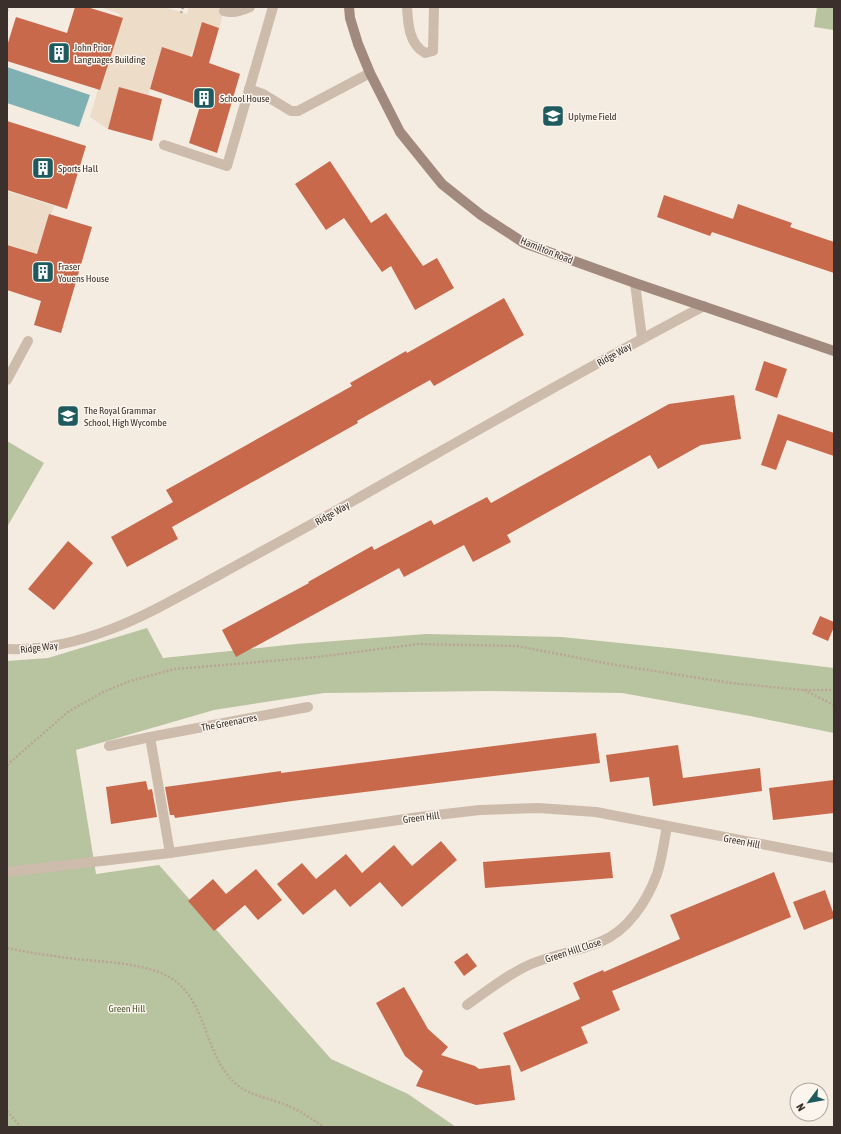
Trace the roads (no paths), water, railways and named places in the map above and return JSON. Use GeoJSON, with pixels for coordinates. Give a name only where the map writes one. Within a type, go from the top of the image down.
{"type":"FeatureCollection","features":[{"type":"Feature","properties":{"kind":"street"},"geometry":{"type":"LineString","coordinates":[[224,11],[236,12],[250,7]]}},
{"type":"Feature","properties":{"kind":"street"},"geometry":{"type":"LineString","coordinates":[[164,145],[227,166],[273,7]]}},
{"type":"Feature","properties":{"kind":"street","name":"Hamilton Road"},"geometry":{"type":"LineString","coordinates":[[349,7],[350,18],[356,37],[370,73],[400,132],[442,184],[481,215],[524,243],[635,283],[834,351]]}},
{"type":"Feature","properties":{"kind":"street"},"geometry":{"type":"LineString","coordinates":[[407,7],[410,33],[416,45],[425,53],[433,51],[434,7]]}},
{"type":"Feature","properties":{"kind":"street"},"geometry":{"type":"LineString","coordinates":[[249,90],[263,94],[291,111],[298,111],[370,73]]}},
{"type":"Feature","properties":{"kind":"street","name":"Ridge Way"},"geometry":{"type":"LineString","coordinates":[[635,283],[642,338]]}},
{"type":"Feature","properties":{"kind":"street","name":"Ridge Way"},"geometry":{"type":"LineString","coordinates":[[7,650],[50,647],[90,638],[134,620],[300,531],[642,338],[704,306]]}},
{"type":"Feature","properties":{"kind":"street"},"geometry":{"type":"LineString","coordinates":[[7,380],[28,341]]}},
{"type":"Feature","properties":{"kind":"street","name":"The Greenacres"},"geometry":{"type":"LineString","coordinates":[[109,746],[308,708]]}},
{"type":"Feature","properties":{"kind":"street"},"geometry":{"type":"LineString","coordinates":[[150,737],[170,853]]}},
{"type":"Feature","properties":{"kind":"street","name":"Green Hill"},"geometry":{"type":"LineString","coordinates":[[7,872],[170,853],[418,817],[480,810],[538,808],[596,812],[834,858]]}},
{"type":"Feature","properties":{"kind":"street","name":"Green Hill Close"},"geometry":{"type":"LineString","coordinates":[[467,1005],[499,982],[530,965],[554,956],[602,942],[623,928],[644,903],[657,873],[667,826]]}},
{"type":"Feature","properties":{"kind":"water"},"geometry":{"type":"Polygon","coordinates":[[[7,67],[90,95],[79,127],[7,103],[7,67]]]}},
{"type":"Feature","properties":{"kind":"place","name":"John Prior Languages Building"},"geometry":{"type":"Point","coordinates":[59,53]}},
{"type":"Feature","properties":{"kind":"place","name":"School House"},"geometry":{"type":"Point","coordinates":[204,98]}},
{"type":"Feature","properties":{"kind":"place","name":"Uplyme Field"},"geometry":{"type":"Point","coordinates":[553,116]}},
{"type":"Feature","properties":{"kind":"place","name":"Sports Hall"},"geometry":{"type":"Point","coordinates":[43,168]}},
{"type":"Feature","properties":{"kind":"place","name":"Fraser Youens House"},"geometry":{"type":"Point","coordinates":[43,272]}},
{"type":"Feature","properties":{"kind":"place","name":"The Royal Grammar School, High Wycombe"},"geometry":{"type":"Point","coordinates":[68,416]}}]}
